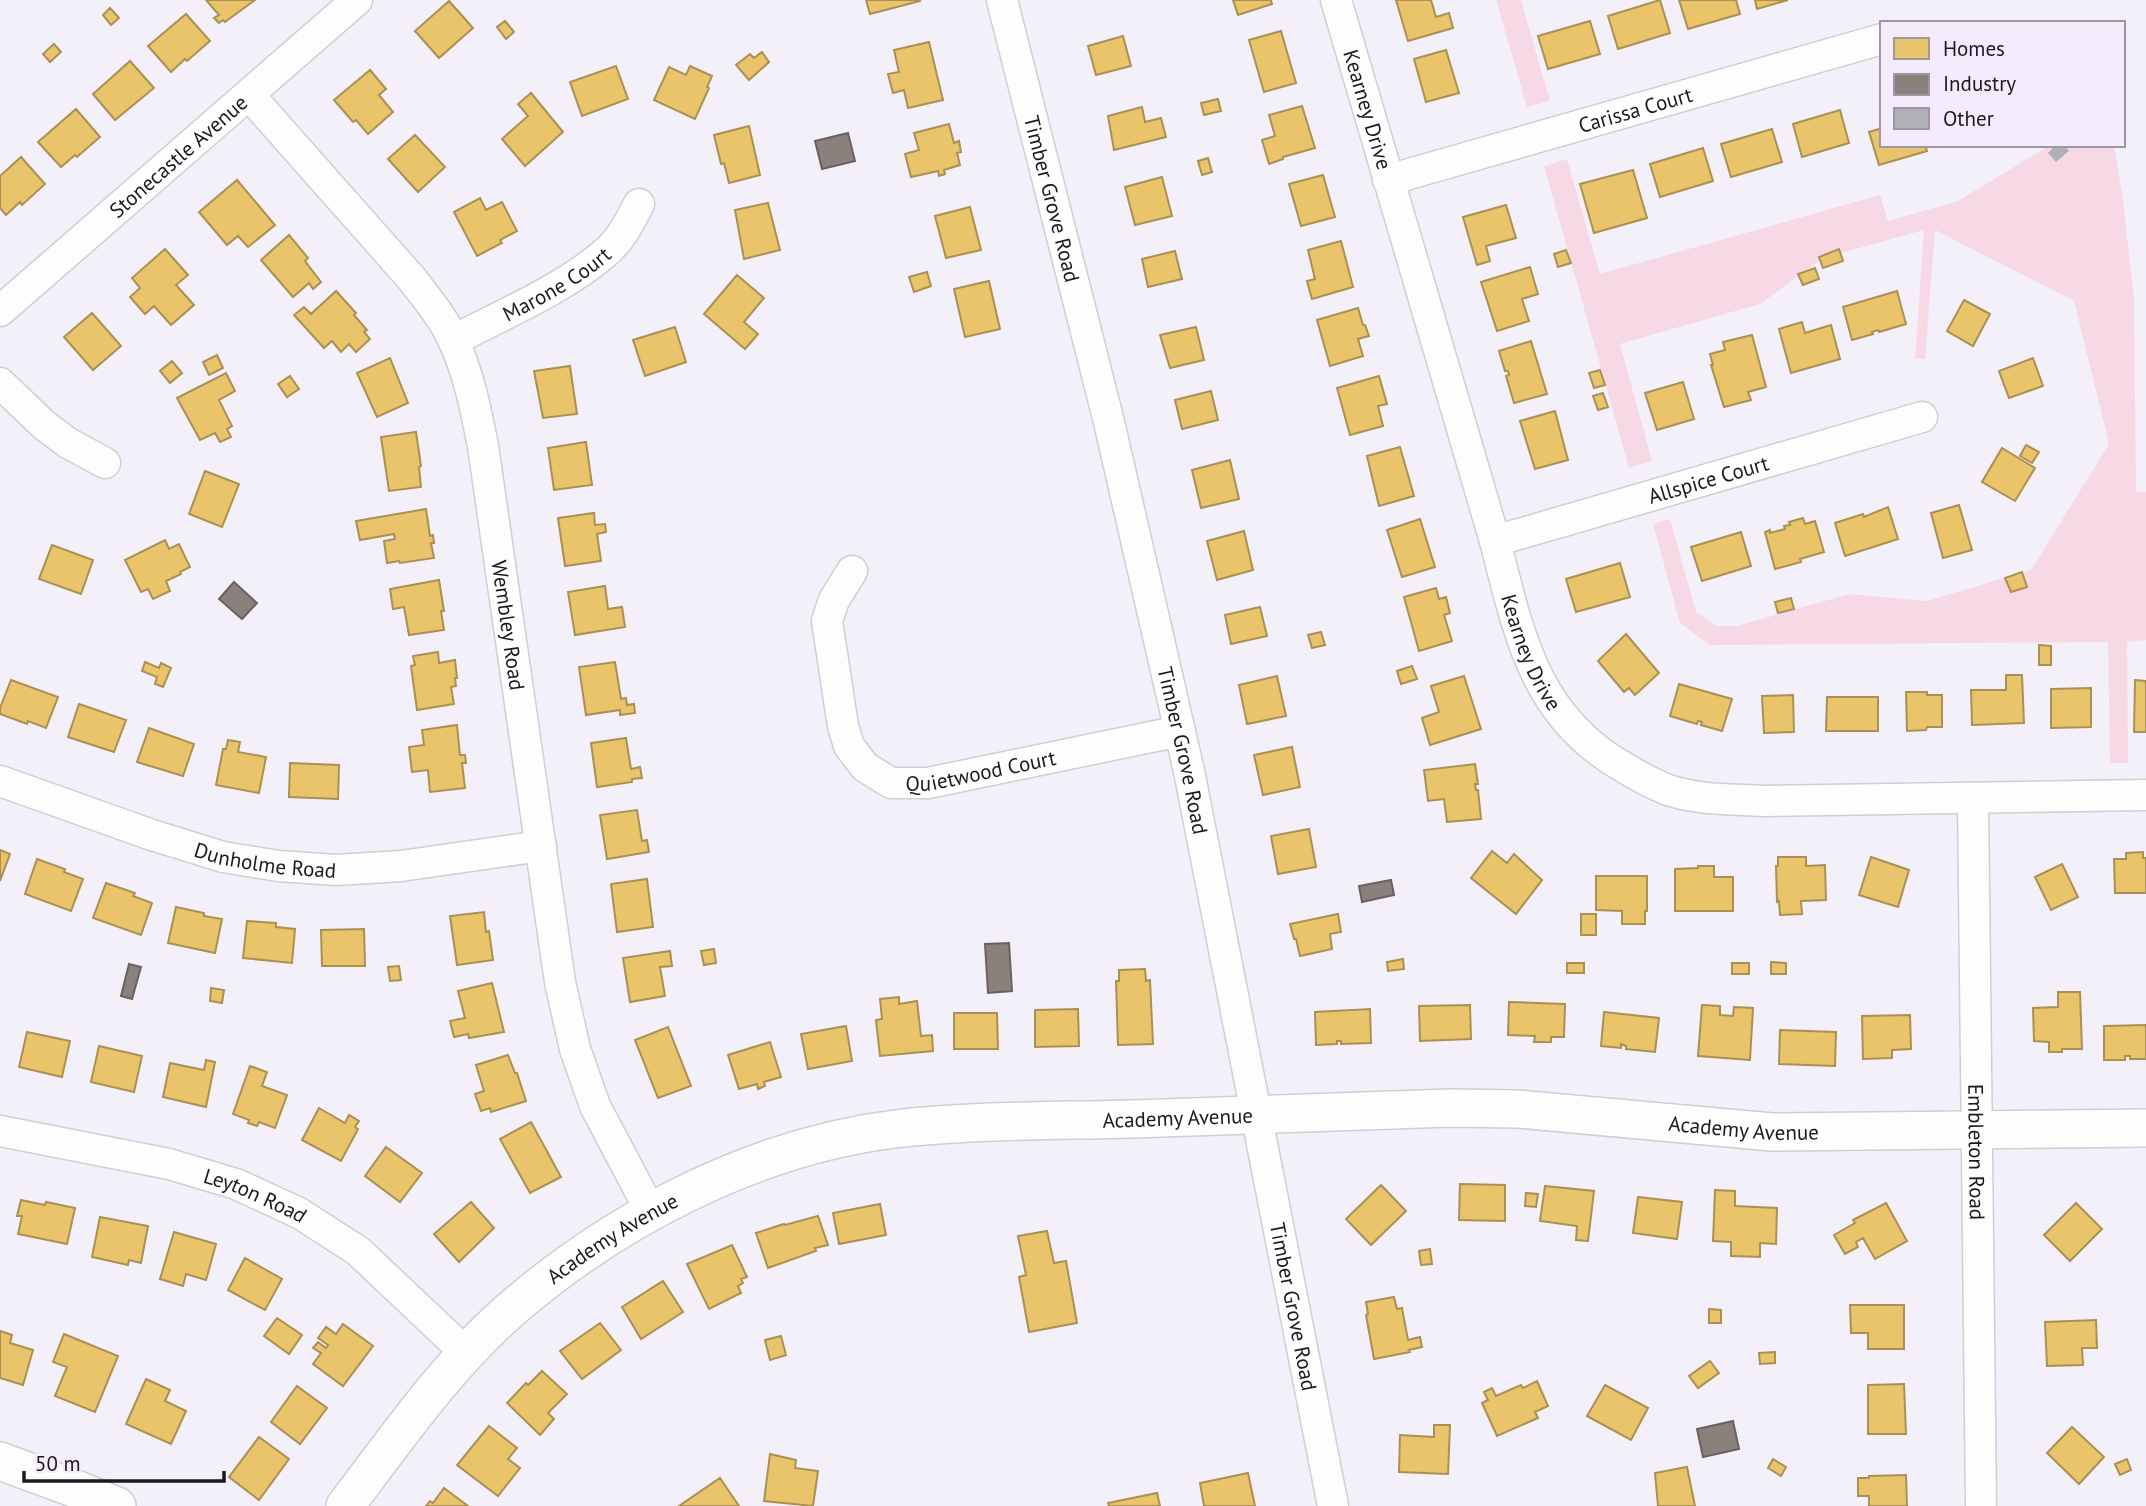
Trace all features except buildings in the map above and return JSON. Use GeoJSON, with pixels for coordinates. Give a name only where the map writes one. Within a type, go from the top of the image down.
{"type":"FeatureCollection","features":[{"type":"Feature","properties":{"kind":"street","name":"Stonecastle Avenue"},"geometry":{"type":"LineString","coordinates":[[0,311],[357,0]]}},
{"type":"Feature","properties":{"kind":"street","name":"Timber Grove Road"},"geometry":{"type":"LineString","coordinates":[[1002,0],[1109,422],[1180,731],[1258,1115],[1333,1506]]}},
{"type":"Feature","properties":{"kind":"street","name":"Kearney Drive"},"geometry":{"type":"LineString","coordinates":[[1336,0],[1518,627],[1532,665],[1551,701],[1572,728],[1601,755],[1636,775],[1669,790],[1707,798],[1763,801],[2146,795]]}},
{"type":"Feature","properties":{"kind":"street","name":"Carissa Court"},"geometry":{"type":"LineString","coordinates":[[1388,180],[1880,40]]}},
{"type":"Feature","properties":{"kind":"street","name":"Wembley Road"},"geometry":{"type":"LineString","coordinates":[[249,95],[412,279],[454,340],[467,376],[483,446],[560,982],[575,1049],[595,1105],[650,1212]]}},
{"type":"Feature","properties":{"kind":"street","name":"Marone Court"},"geometry":{"type":"LineString","coordinates":[[454,340],[570,279],[607,253],[622,234],[639,204]]}},
{"type":"Feature","properties":{"kind":"street"},"geometry":{"type":"LineString","coordinates":[[0,383],[44,425],[68,443],[105,463]]}},
{"type":"Feature","properties":{"kind":"street","name":"Allspice Court"},"geometry":{"type":"LineString","coordinates":[[1494,541],[1922,417]]}},
{"type":"Feature","properties":{"kind":"street","name":"Quietwood Court"},"geometry":{"type":"LineString","coordinates":[[852,572],[834,600],[827,621],[843,726],[849,746],[865,767],[891,783],[928,783],[1180,731]]}},
{"type":"Feature","properties":{"kind":"street","name":"Dunholme Road"},"geometry":{"type":"LineString","coordinates":[[0,781],[223,858],[278,866],[336,870],[401,866],[541,846]]}},
{"type":"Feature","properties":{"kind":"street","name":"Embleton Road"},"geometry":{"type":"LineString","coordinates":[[1973,797],[1981,1506]]}},
{"type":"Feature","properties":{"kind":"street","name":"Academy Avenue"},"geometry":{"type":"LineString","coordinates":[[345,1506],[427,1398],[466,1353],[513,1307],[575,1258],[650,1212],[710,1182],[827,1142],[893,1130],[975,1123],[1450,1108],[1518,1110],[1772,1132],[2146,1128]]}},
{"type":"Feature","properties":{"kind":"street","name":"Leyton Road"},"geometry":{"type":"LineString","coordinates":[[0,1131],[169,1164],[236,1184],[299,1213],[358,1251],[466,1353]]}},
{"type":"Feature","properties":{"kind":"street"},"geometry":{"type":"LineString","coordinates":[[0,1461],[117,1506]]}},
{"type":"Feature","properties":{"kind":"shaded area"},"geometry":{"type":"Polygon","coordinates":[[[1496,0],[1521,0],[1550,101],[1527,107],[1496,0]]]}},
{"type":"Feature","properties":{"kind":"shaded area"},"geometry":{"type":"Polygon","coordinates":[[[2047,147],[2114,147],[2134,299],[2136,492],[2146,492],[2146,640],[2127,642],[2128,763],[2110,763],[2108,642],[1710,645],[1680,623],[1653,524],[1670,519],[1696,612],[1716,626],[1737,626],[1849,594],[1927,601],[2031,570],[2109,444],[2074,301],[1935,230],[1925,359],[1915,359],[1924,230],[1823,258],[1760,304],[1620,344],[1652,461],[1629,468],[1544,166],[1567,159],[1600,274],[1880,195],[1888,221],[1958,201],[2047,147]]]}}]}
